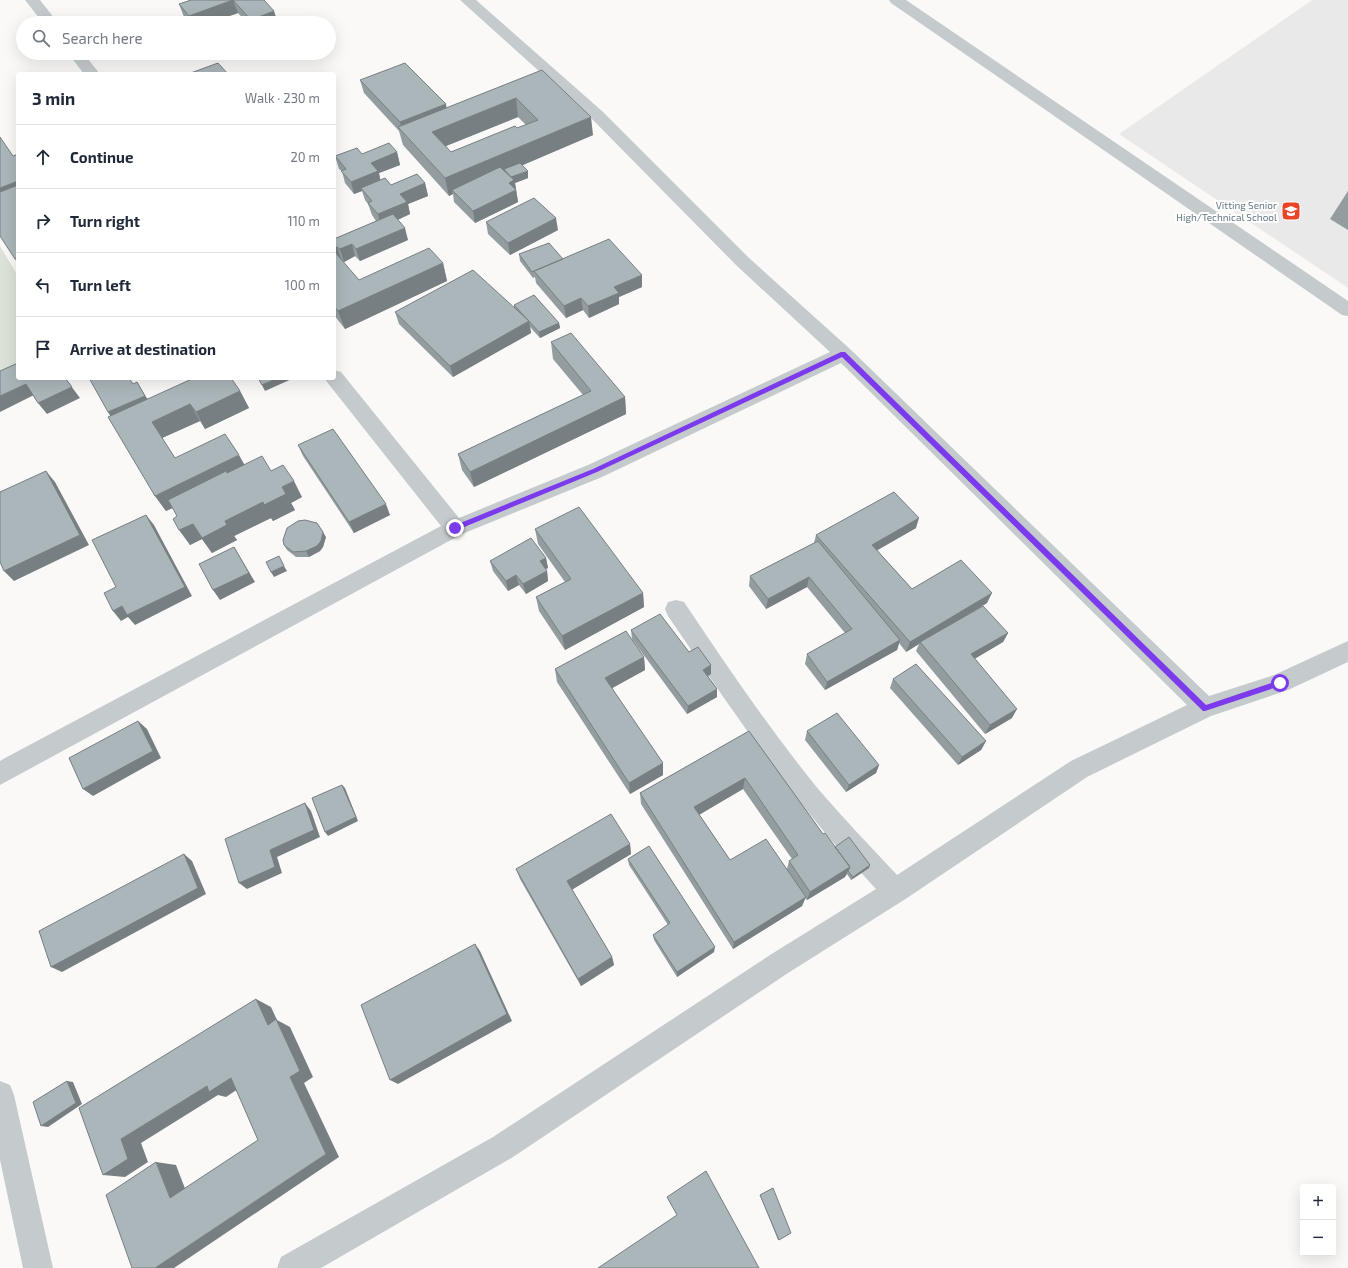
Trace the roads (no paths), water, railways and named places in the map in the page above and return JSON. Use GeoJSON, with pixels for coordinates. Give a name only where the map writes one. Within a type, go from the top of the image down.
{"type":"FeatureCollection","features":[{"type":"Feature","properties":{"kind":"street"},"geometry":{"type":"LineString","coordinates":[[32,0],[45,16]]}},
{"type":"Feature","properties":{"kind":"street"},"geometry":{"type":"LineString","coordinates":[[467,0],[596,114],[742,261],[843,354],[1205,708]]}},
{"type":"Feature","properties":{"kind":"street"},"geometry":{"type":"LineString","coordinates":[[896,0],[1348,310]]}},
{"type":"Feature","properties":{"kind":"street"},"geometry":{"type":"LineString","coordinates":[[81,60],[90,72]]}},
{"type":"Feature","properties":{"kind":"street"},"geometry":{"type":"LineString","coordinates":[[0,774],[455,528],[595,471],[843,354]]}},
{"type":"Feature","properties":{"kind":"street"},"geometry":{"type":"LineString","coordinates":[[336,379],[455,528]]}},
{"type":"Feature","properties":{"kind":"street"},"geometry":{"type":"LineString","coordinates":[[676,609],[776,753],[831,822],[895,891]]}},
{"type":"Feature","properties":{"kind":"street"},"geometry":{"type":"LineString","coordinates":[[292,1268],[503,1147],[772,968],[895,891],[1079,769],[1205,708],[1280,683],[1348,651]]}},
{"type":"Feature","properties":{"kind":"street"},"geometry":{"type":"LineString","coordinates":[[0,1095],[38,1268]]}},
{"type":"Feature","properties":{"kind":"place","name":"Vitting Senior High/Technical School"},"geometry":{"type":"Point","coordinates":[1291,211]}}]}
